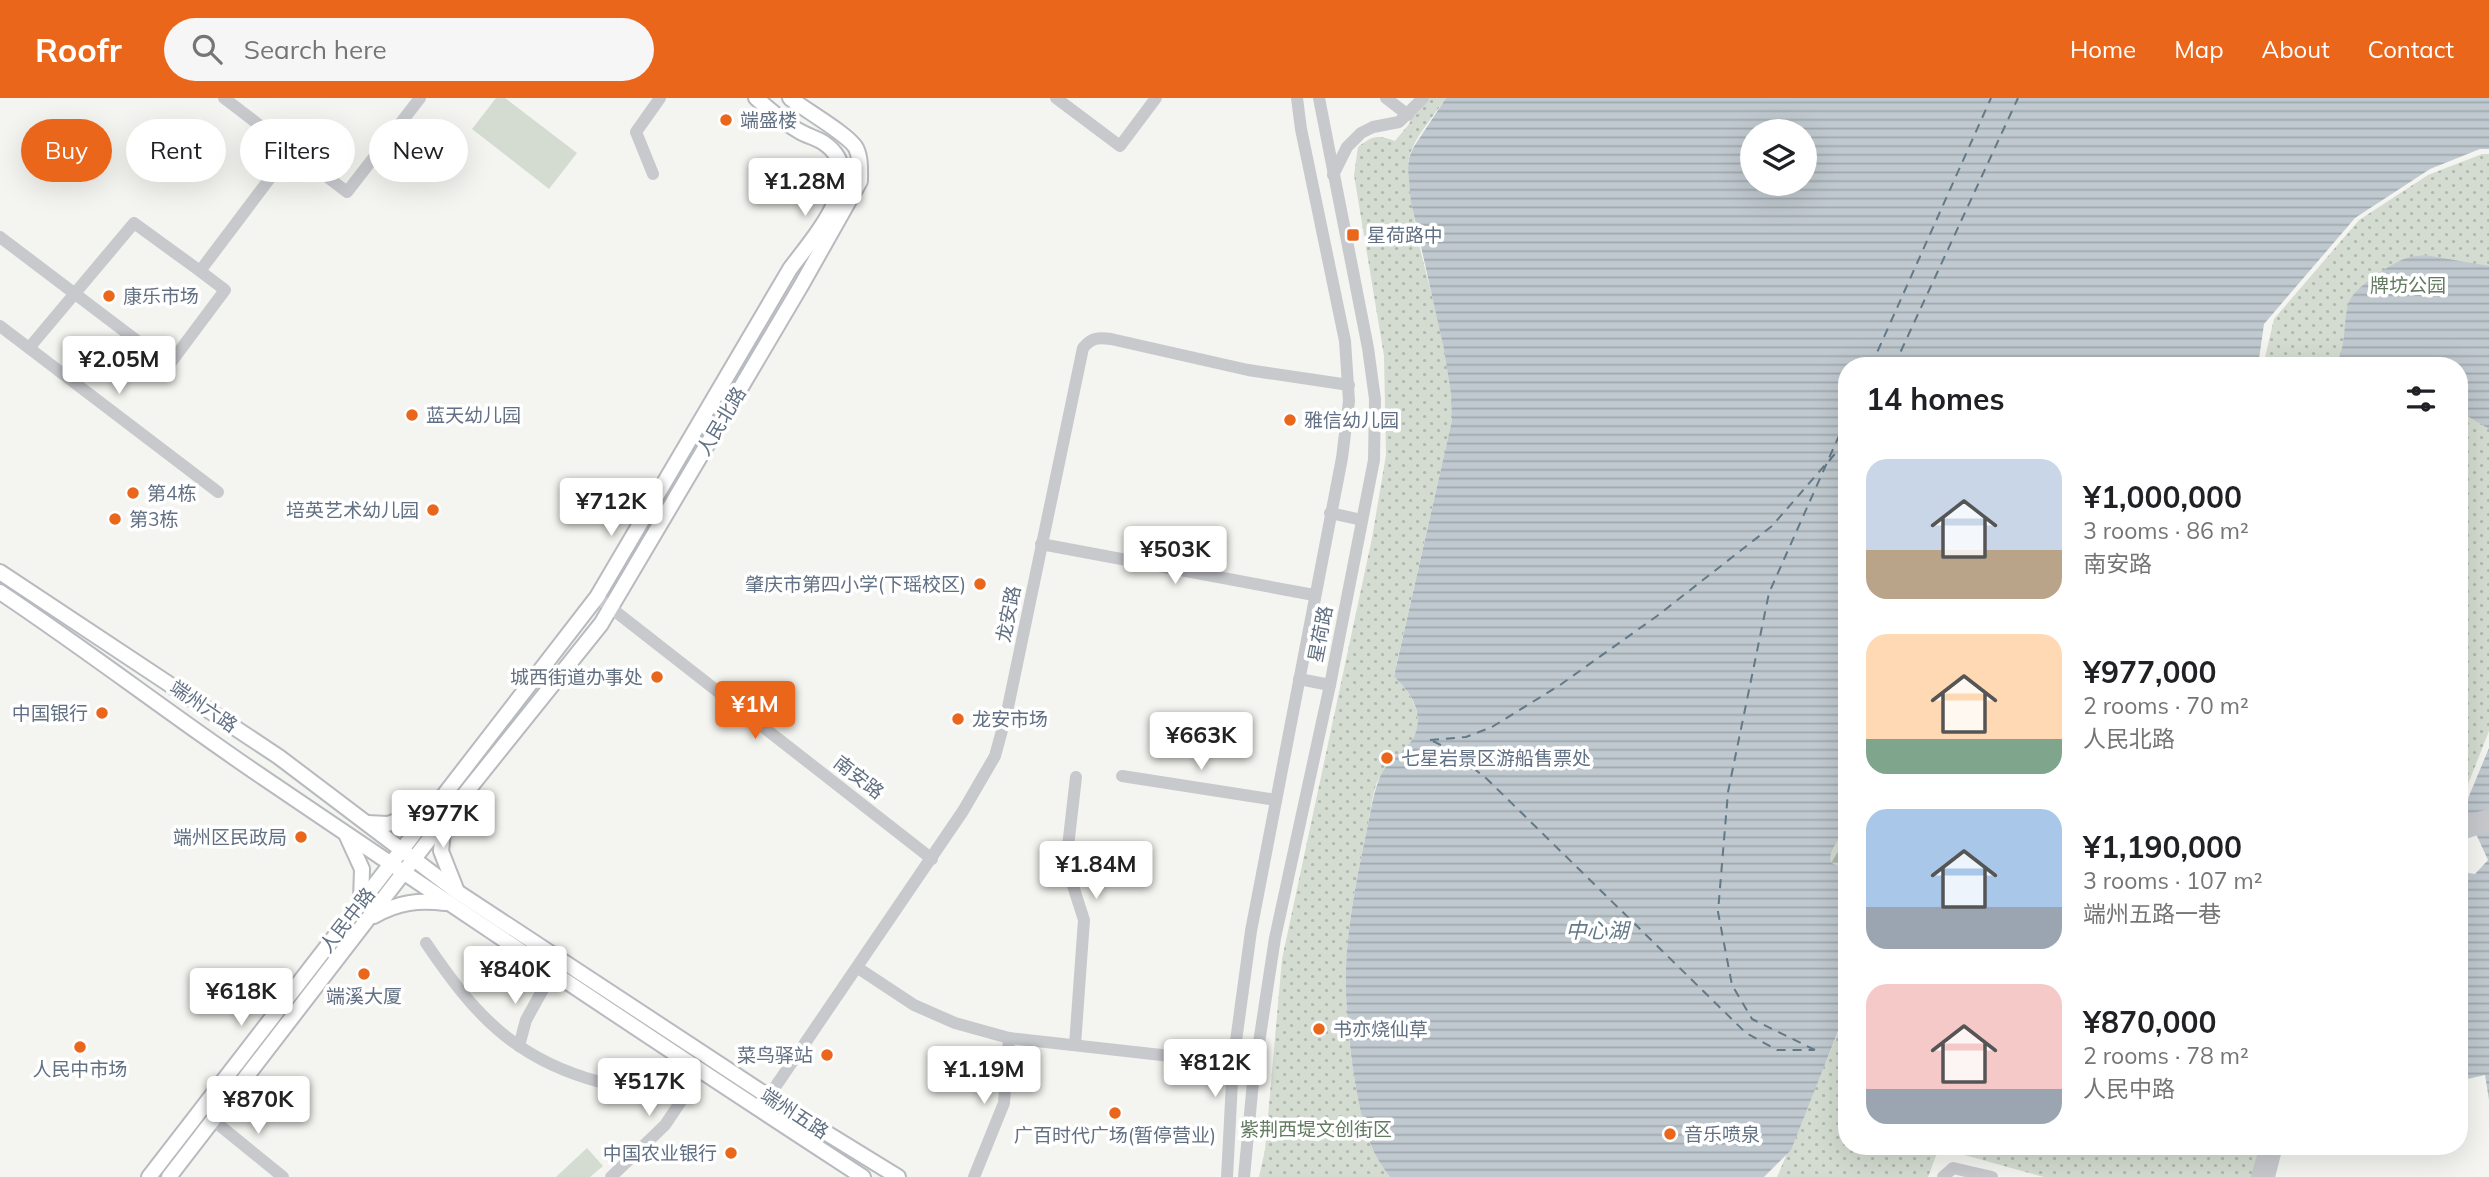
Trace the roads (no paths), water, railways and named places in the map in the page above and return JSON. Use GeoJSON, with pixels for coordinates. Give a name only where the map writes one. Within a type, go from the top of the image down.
{"type":"FeatureCollection","features":[{"type":"Feature","properties":{"kind":"main road","name":"人民北路"},"geometry":{"type":"LineString","coordinates":[[402,849],[597,597],[790,269],[818,230],[839,194],[844,178],[842,166],[824,142],[797,130],[756,98]]}},
{"type":"Feature","properties":{"kind":"main road","name":"人民北路"},"geometry":{"type":"LineString","coordinates":[[414,859],[601,624],[860,181],[860,164],[856,149],[848,137],[810,114],[790,98]]}},
{"type":"Feature","properties":{"kind":"main road","name":"端州六路"},"geometry":{"type":"LineString","coordinates":[[0,572],[279,757],[414,859]]}},
{"type":"Feature","properties":{"kind":"main road","name":"端州六路"},"geometry":{"type":"LineString","coordinates":[[0,592],[96,657],[262,777],[404,873]]}},
{"type":"Feature","properties":{"kind":"main road"},"geometry":{"type":"LineString","coordinates":[[367,823],[388,824],[434,808]]}},
{"type":"Feature","properties":{"kind":"main road"},"geometry":{"type":"LineString","coordinates":[[370,918],[390,907],[407,902],[453,898],[441,851],[440,825],[425,820]]}},
{"type":"Feature","properties":{"kind":"main road"},"geometry":{"type":"LineString","coordinates":[[346,833],[362,869],[361,901]]}},
{"type":"Feature","properties":{"kind":"main road","name":"人民中路"},"geometry":{"type":"LineString","coordinates":[[149,1177],[402,849]]}},
{"type":"Feature","properties":{"kind":"main road","name":"人民中路"},"geometry":{"type":"LineString","coordinates":[[169,1177],[414,859]]}},
{"type":"Feature","properties":{"kind":"main road","name":"端州五路"},"geometry":{"type":"LineString","coordinates":[[414,859],[453,898],[702,1070],[756,1114],[863,1177]]}},
{"type":"Feature","properties":{"kind":"main road","name":"端州五路"},"geometry":{"type":"LineString","coordinates":[[404,873],[453,898],[898,1177]]}},
{"type":"Feature","properties":{"kind":"street"},"geometry":{"type":"LineString","coordinates":[[224,98],[252,119]]}},
{"type":"Feature","properties":{"kind":"street"},"geometry":{"type":"LineString","coordinates":[[355,182],[420,98]]}},
{"type":"Feature","properties":{"kind":"street"},"geometry":{"type":"LineString","coordinates":[[653,174],[636,132],[660,98]]}},
{"type":"Feature","properties":{"kind":"street"},"geometry":{"type":"LineString","coordinates":[[1056,98],[1120,146],[1156,98]]}},
{"type":"Feature","properties":{"kind":"street","name":"星荷路"},"geometry":{"type":"LineString","coordinates":[[1227,1177],[1234,1063],[1251,931],[1342,458],[1349,385],[1345,341],[1297,98]]}},
{"type":"Feature","properties":{"kind":"street","name":"星荷路"},"geometry":{"type":"LineString","coordinates":[[1244,1177],[1253,1082],[1275,938],[1330,685],[1374,460],[1375,399],[1368,348],[1319,98]]}},
{"type":"Feature","properties":{"kind":"street"},"geometry":{"type":"LineString","coordinates":[[1386,98],[1408,115]]}},
{"type":"Feature","properties":{"kind":"street"},"geometry":{"type":"LineString","coordinates":[[1333,175],[1347,147],[1361,133],[1373,127],[1399,122],[1423,98]]}},
{"type":"Feature","properties":{"kind":"street"},"geometry":{"type":"LineString","coordinates":[[1301,129],[1323,124]]}},
{"type":"Feature","properties":{"kind":"street"},"geometry":{"type":"LineString","coordinates":[[200,271],[267,182]]}},
{"type":"Feature","properties":{"kind":"street"},"geometry":{"type":"LineString","coordinates":[[334,182],[347,192],[355,182]]}},
{"type":"Feature","properties":{"kind":"street"},"geometry":{"type":"LineString","coordinates":[[0,237],[75,295],[169,365],[225,290],[134,223],[75,295],[29,348]]}},
{"type":"Feature","properties":{"kind":"street"},"geometry":{"type":"LineString","coordinates":[[0,326],[218,492]]}},
{"type":"Feature","properties":{"kind":"street","name":"龙安路"},"geometry":{"type":"LineString","coordinates":[[769,1096],[932,859],[995,756],[1002,736],[1079,360],[1089,340],[1100,337],[1248,370],[1349,385]]}},
{"type":"Feature","properties":{"kind":"street"},"geometry":{"type":"LineString","coordinates":[[1330,513],[1362,520]]}},
{"type":"Feature","properties":{"kind":"street"},"geometry":{"type":"LineString","coordinates":[[1041,544],[1314,595]]}},
{"type":"Feature","properties":{"kind":"street","name":"南安路"},"geometry":{"type":"LineString","coordinates":[[597,597],[932,859]]}},
{"type":"Feature","properties":{"kind":"street"},"geometry":{"type":"LineString","coordinates":[[1298,679],[1330,685]]}},
{"type":"Feature","properties":{"kind":"street"},"geometry":{"type":"LineString","coordinates":[[1122,776],[1276,800]]}},
{"type":"Feature","properties":{"kind":"street"},"geometry":{"type":"LineString","coordinates":[[1075,1045],[1084,920],[1066,864],[1076,777]]}},
{"type":"Feature","properties":{"kind":"street"},"geometry":{"type":"LineString","coordinates":[[2468,824],[2489,815]]}},
{"type":"Feature","properties":{"kind":"street"},"geometry":{"type":"LineString","coordinates":[[2468,827],[2489,825]]}},
{"type":"Feature","properties":{"kind":"street"},"geometry":{"type":"LineString","coordinates":[[426,943],[455,985],[490,1026],[519,1046],[563,1071],[603,1083],[654,1089],[684,1097]]}},
{"type":"Feature","properties":{"kind":"street"},"geometry":{"type":"LineString","coordinates":[[858,968],[914,1005],[955,1023],[1009,1038],[1234,1063]]}},
{"type":"Feature","properties":{"kind":"street"},"geometry":{"type":"LineString","coordinates":[[519,1046],[526,1020],[547,982]]}},
{"type":"Feature","properties":{"kind":"street"},"geometry":{"type":"LineString","coordinates":[[974,1177],[1003,1103],[1009,1038]]}},
{"type":"Feature","properties":{"kind":"street"},"geometry":{"type":"LineString","coordinates":[[611,1177],[665,1125],[702,1070]]}},
{"type":"Feature","properties":{"kind":"street"},"geometry":{"type":"LineString","coordinates":[[213,1120],[283,1177]]}},
{"type":"Feature","properties":{"kind":"street"},"geometry":{"type":"LineString","coordinates":[[2257,1177],[2263,1155]]}},
{"type":"Feature","properties":{"kind":"street"},"geometry":{"type":"LineString","coordinates":[[2269,1177],[2275,1155]]}},
{"type":"Feature","properties":{"kind":"street"},"geometry":{"type":"LineString","coordinates":[[1942,1177],[1953,1168],[1992,1177]]}},
{"type":"Feature","properties":{"kind":"water","name":"中心湖"},"geometry":{"type":"Polygon","coordinates":[[[1446,98],[2489,98],[2489,149],[2480,149],[2430,169],[2355,218],[2264,324],[2259,357],[1838,357],[1838,840],[1830,858],[1832,863],[1838,865],[1838,1031],[1791,1150],[1764,1177],[1390,1177],[1375,1153],[1365,1128],[1355,1082],[1349,1031],[1346,966],[1349,933],[1356,883],[1376,788],[1386,767],[1410,742],[1417,727],[1415,705],[1394,676],[1452,420],[1444,349],[1411,202],[1408,168],[1413,148],[1446,98]]]}},
{"type":"Feature","properties":{"kind":"water"},"geometry":{"type":"Polygon","coordinates":[[[2425,255],[2489,266],[2489,429],[2468,416],[2468,357],[2339,357],[2352,296],[2390,266],[2407,258],[2425,255]]]}},
{"type":"Feature","properties":{"kind":"water"},"geometry":{"type":"Polygon","coordinates":[[[2489,748],[2489,1100],[2485,1075],[2468,1079],[2468,873],[2475,874],[2488,860],[2468,817],[2468,798],[2489,748]]]}},
{"type":"Feature","properties":{"kind":"place","name":"端盛楼"},"geometry":{"type":"Point","coordinates":[726,120]}},
{"type":"Feature","properties":{"kind":"place","name":"星荷路中"},"geometry":{"type":"Point","coordinates":[1353,235]}},
{"type":"Feature","properties":{"kind":"place","name":"康乐市场"},"geometry":{"type":"Point","coordinates":[109,296]}},
{"type":"Feature","properties":{"kind":"place","name":"蓝天幼儿园"},"geometry":{"type":"Point","coordinates":[412,415]}},
{"type":"Feature","properties":{"kind":"place","name":"雅信幼儿园"},"geometry":{"type":"Point","coordinates":[1290,420]}},
{"type":"Feature","properties":{"kind":"place","name":"第4栋"},"geometry":{"type":"Point","coordinates":[133,493]}},
{"type":"Feature","properties":{"kind":"place","name":"培英艺术幼儿园"},"geometry":{"type":"Point","coordinates":[433,510]}},
{"type":"Feature","properties":{"kind":"place","name":"第3栋"},"geometry":{"type":"Point","coordinates":[115,519]}},
{"type":"Feature","properties":{"kind":"place","name":"肇庆市第四小学(下瑶校区)"},"geometry":{"type":"Point","coordinates":[980,584]}},
{"type":"Feature","properties":{"kind":"place","name":"城西街道办事处"},"geometry":{"type":"Point","coordinates":[657,677]}},
{"type":"Feature","properties":{"kind":"place","name":"中国银行"},"geometry":{"type":"Point","coordinates":[102,713]}},
{"type":"Feature","properties":{"kind":"place","name":"龙安市场"},"geometry":{"type":"Point","coordinates":[958,719]}},
{"type":"Feature","properties":{"kind":"place","name":"七星岩景区游船售票处"},"geometry":{"type":"Point","coordinates":[1387,758]}},
{"type":"Feature","properties":{"kind":"place","name":"端州区民政局"},"geometry":{"type":"Point","coordinates":[301,837]}},
{"type":"Feature","properties":{"kind":"place","name":"端溪大厦"},"geometry":{"type":"Point","coordinates":[364,974]}},
{"type":"Feature","properties":{"kind":"place","name":"书亦烧仙草"},"geometry":{"type":"Point","coordinates":[1319,1029]}},
{"type":"Feature","properties":{"kind":"place","name":"人民中市场"},"geometry":{"type":"Point","coordinates":[80,1047]}},
{"type":"Feature","properties":{"kind":"place","name":"菜鸟驿站"},"geometry":{"type":"Point","coordinates":[827,1055]}},
{"type":"Feature","properties":{"kind":"place","name":"广百时代广场(暂停营业)"},"geometry":{"type":"Point","coordinates":[1115,1113]}},
{"type":"Feature","properties":{"kind":"place","name":"音乐喷泉"},"geometry":{"type":"Point","coordinates":[1670,1134]}},
{"type":"Feature","properties":{"kind":"place","name":"中国农业银行"},"geometry":{"type":"Point","coordinates":[731,1153]}},
{"type":"Feature","properties":{"kind":"park label","name":"牌坊公园"},"geometry":{"type":"Point","coordinates":[2408,285]}},
{"type":"Feature","properties":{"kind":"park label","name":"紫荆西堤文创街区"},"geometry":{"type":"Point","coordinates":[1316,1129]}}]}
